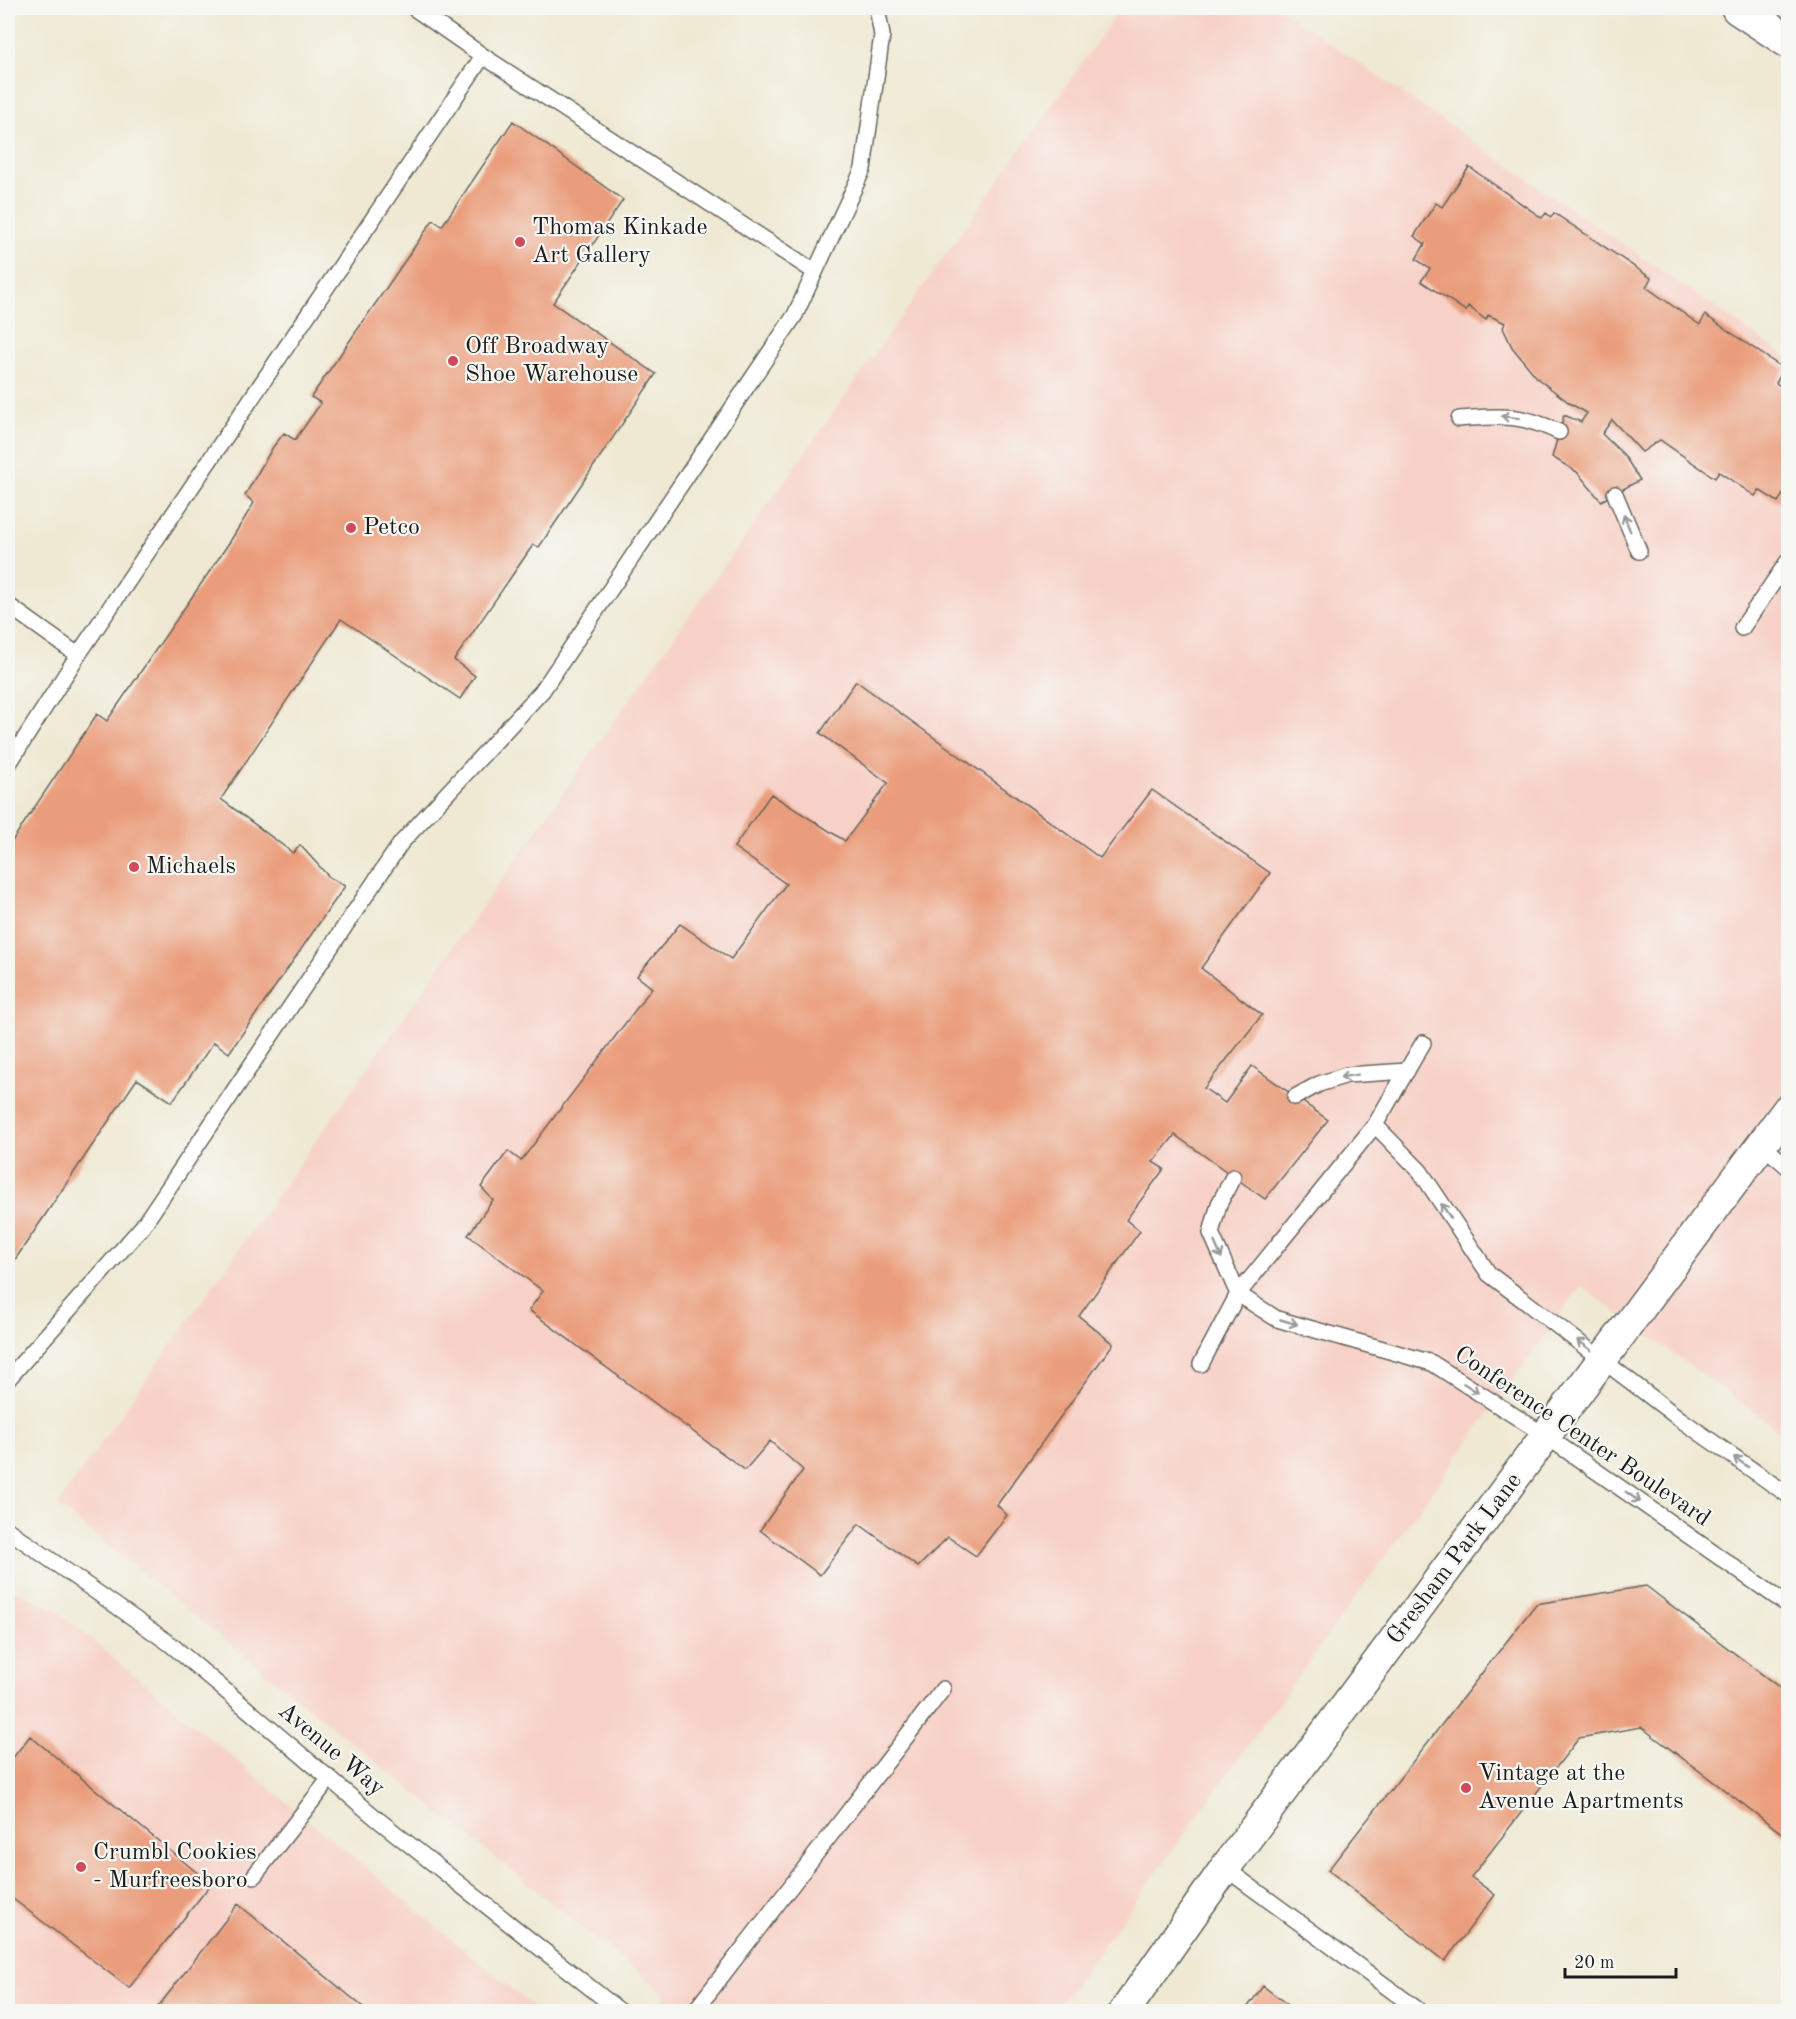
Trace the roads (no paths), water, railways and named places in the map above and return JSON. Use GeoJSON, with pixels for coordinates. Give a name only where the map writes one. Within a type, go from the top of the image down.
{"type":"FeatureCollection","features":[{"type":"Feature","properties":{"kind":"highway"},"geometry":{"type":"LineString","coordinates":[[1738,8],[1788,41]]}},
{"type":"Feature","properties":{"kind":"street","name":"Gresham Park Lane"},"geometry":{"type":"LineString","coordinates":[[1124,2012],[1225,1868],[1788,1109]]}},
{"type":"Feature","properties":{"kind":"lane"},"geometry":{"type":"LineString","coordinates":[[414,8],[483,56],[815,272]]}},
{"type":"Feature","properties":{"kind":"lane"},"geometry":{"type":"LineString","coordinates":[[8,1379],[142,1227],[401,843],[542,691],[795,315],[863,169],[882,35],[878,8]]}},
{"type":"Feature","properties":{"kind":"lane"},"geometry":{"type":"LineString","coordinates":[[8,765],[78,655],[483,56]]}},
{"type":"Feature","properties":{"kind":"lane"},"geometry":{"type":"LineString","coordinates":[[1459,419],[1506,415],[1538,422],[1559,432]]}},
{"type":"Feature","properties":{"kind":"lane"},"geometry":{"type":"LineString","coordinates":[[1615,494],[1639,551]]}},
{"type":"Feature","properties":{"kind":"lane"},"geometry":{"type":"LineString","coordinates":[[1742,627],[1788,561]]}},
{"type":"Feature","properties":{"kind":"lane"},"geometry":{"type":"LineString","coordinates":[[8,605],[78,655]]}},
{"type":"Feature","properties":{"kind":"lane"},"geometry":{"type":"LineString","coordinates":[[1201,1364],[1238,1294],[1375,1125],[1424,1042]]}},
{"type":"Feature","properties":{"kind":"lane"},"geometry":{"type":"LineString","coordinates":[[1295,1097],[1319,1084],[1347,1076],[1407,1071]]}},
{"type":"Feature","properties":{"kind":"lane"},"geometry":{"type":"LineString","coordinates":[[1375,1125],[1420,1172],[1489,1274],[1680,1419],[1788,1495]]}},
{"type":"Feature","properties":{"kind":"lane"},"geometry":{"type":"LineString","coordinates":[[1762,1145],[1788,1167]]}},
{"type":"Feature","properties":{"kind":"lane"},"geometry":{"type":"LineString","coordinates":[[1233,1177],[1219,1204],[1211,1233],[1238,1294]]}},
{"type":"Feature","properties":{"kind":"lane","name":"Conference Center Boulevard"},"geometry":{"type":"LineString","coordinates":[[1238,1294],[1277,1319],[1432,1363],[1546,1436],[1788,1605]]}},
{"type":"Feature","properties":{"kind":"lane","name":"Avenue Way"},"geometry":{"type":"LineString","coordinates":[[8,1530],[169,1643],[376,1818],[621,2012]]}},
{"type":"Feature","properties":{"kind":"lane"},"geometry":{"type":"LineString","coordinates":[[694,2012],[943,1689]]}},
{"type":"Feature","properties":{"kind":"lane"},"geometry":{"type":"LineString","coordinates":[[254,1876],[330,1778]]}},
{"type":"Feature","properties":{"kind":"lane"},"geometry":{"type":"LineString","coordinates":[[1225,1868],[1421,2012]]}},
{"type":"Feature","properties":{"kind":"place","name":"Thomas Kinkade Art Gallery"},"geometry":{"type":"Point","coordinates":[520,242]}},
{"type":"Feature","properties":{"kind":"place","name":"Off Broadway Shoe Warehouse"},"geometry":{"type":"Point","coordinates":[453,361]}},
{"type":"Feature","properties":{"kind":"place","name":"Petco"},"geometry":{"type":"Point","coordinates":[351,528]}},
{"type":"Feature","properties":{"kind":"place","name":"Michaels"},"geometry":{"type":"Point","coordinates":[134,867]}},
{"type":"Feature","properties":{"kind":"place","name":"Vintage at the Avenue Apartments"},"geometry":{"type":"Point","coordinates":[1466,1788]}},
{"type":"Feature","properties":{"kind":"place","name":"Crumbl Cookies - Murfreesboro"},"geometry":{"type":"Point","coordinates":[81,1867]}}]}
